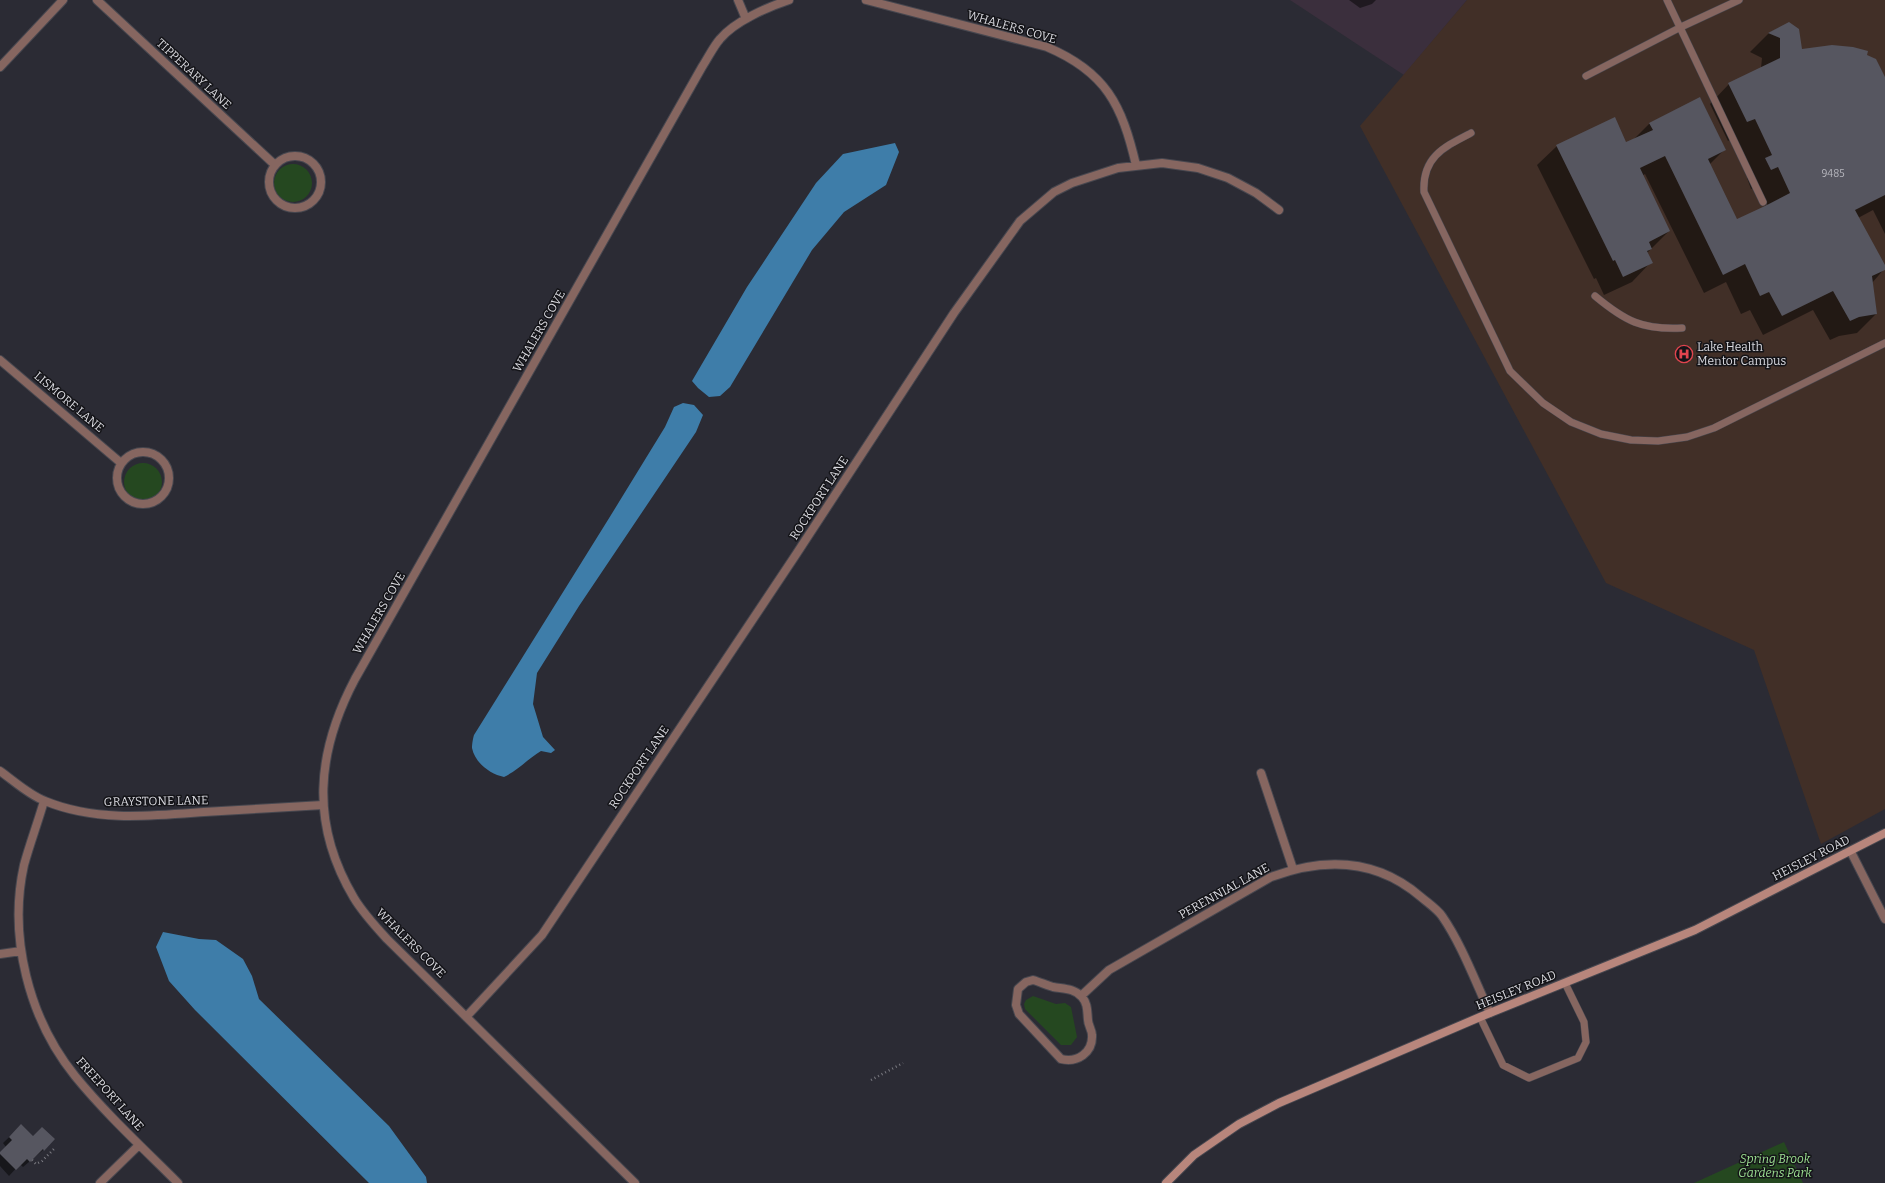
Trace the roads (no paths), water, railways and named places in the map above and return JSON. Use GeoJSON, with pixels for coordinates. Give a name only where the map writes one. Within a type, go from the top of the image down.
{"type":"FeatureCollection","features":[{"type":"Feature","properties":{"kind":"street"},"geometry":{"type":"LineString","coordinates":[[0,67],[63,0]]}},
{"type":"Feature","properties":{"kind":"street","name":"TIPPERARY LANE"},"geometry":{"type":"LineString","coordinates":[[97,0],[275,165]]}},
{"type":"Feature","properties":{"kind":"street"},"geometry":{"type":"LineString","coordinates":[[738,0],[746,19]]}},
{"type":"Feature","properties":{"kind":"street","name":"WHALERS COVE"},"geometry":{"type":"LineString","coordinates":[[632,1182],[387,938],[355,899],[336,859],[323,805],[327,752],[343,702],[355,679],[702,67],[721,38],[746,19],[767,8],[789,0]]}},
{"type":"Feature","properties":{"kind":"street","name":"WHALERS COVE"},"geometry":{"type":"LineString","coordinates":[[866,0],[1047,47],[1070,58],[1083,66],[1096,78],[1116,103],[1128,131],[1136,165]]}},
{"type":"Feature","properties":{"kind":"street"},"geometry":{"type":"LineString","coordinates":[[293,156],[303,157],[312,162],[318,170],[321,180],[320,190],[316,199],[308,205],[298,208],[288,207],[279,202],[272,194],[269,185],[270,174],[275,165],[283,159],[293,156]]}},
{"type":"Feature","properties":{"kind":"street","name":"ROCKPORT LANE"},"geometry":{"type":"LineString","coordinates":[[467,1016],[542,934],[795,556],[954,313],[1020,221],[1054,192],[1088,176],[1136,165],[1162,163],[1198,168],[1211,172],[1244,187],[1279,210]]}},
{"type":"Feature","properties":{"kind":"street","name":"LISMORE LANE"},"geometry":{"type":"LineString","coordinates":[[0,360],[121,463]]}},
{"type":"Feature","properties":{"kind":"street"},"geometry":{"type":"LineString","coordinates":[[140,451],[150,452],[160,457],[166,465],[169,475],[169,485],[164,494],[156,501],[146,504],[136,503],[126,499],[120,491],[116,480],[117,470],[121,463],[130,454],[140,451]]}},
{"type":"Feature","properties":{"kind":"street","name":"GRAYSTONE LANE"},"geometry":{"type":"LineString","coordinates":[[0,771],[21,787],[44,801],[82,812],[117,816],[160,815],[323,805]]}},
{"type":"Feature","properties":{"kind":"street"},"geometry":{"type":"LineString","coordinates":[[1261,773],[1292,869]]}},
{"type":"Feature","properties":{"kind":"street","name":"FREEPORT LANE"},"geometry":{"type":"LineString","coordinates":[[44,801],[24,865],[19,915],[20,951],[33,998],[55,1046],[74,1075],[102,1108],[178,1183]]}},
{"type":"Feature","properties":{"kind":"street","name":"HEISLEY ROAD"},"geometry":{"type":"LineString","coordinates":[[1166,1183],[1194,1155],[1239,1124],[1259,1113],[1480,1017],[1695,930],[1851,852],[1885,833]]}},
{"type":"Feature","properties":{"kind":"street"},"geometry":{"type":"LineString","coordinates":[[1851,852],[1885,919]]}},
{"type":"Feature","properties":{"kind":"street","name":"PERENNIAL LANE"},"geometry":{"type":"LineString","coordinates":[[1081,996],[1109,970],[1271,877],[1292,869],[1315,865],[1356,865],[1383,872],[1413,890],[1441,914],[1458,943],[1490,1014]]}},
{"type":"Feature","properties":{"kind":"street"},"geometry":{"type":"LineString","coordinates":[[0,954],[20,951]]}},
{"type":"Feature","properties":{"kind":"street"},"geometry":{"type":"LineString","coordinates":[[1033,980],[1054,987],[1070,990],[1081,996],[1088,1008],[1088,1020],[1092,1035],[1089,1048],[1084,1055],[1070,1061],[1061,1059],[1019,1014],[1016,1004],[1016,992],[1021,986],[1033,980]]}},
{"type":"Feature","properties":{"kind":"street"},"geometry":{"type":"LineString","coordinates":[[100,1183],[140,1145]]}},
{"type":"Feature","properties":{"kind":"lane"},"geometry":{"type":"LineString","coordinates":[[1668,0],[1763,202]]}},
{"type":"Feature","properties":{"kind":"lane"},"geometry":{"type":"LineString","coordinates":[[1586,76],[1681,27],[1739,0]]}},
{"type":"Feature","properties":{"kind":"lane"},"geometry":{"type":"LineString","coordinates":[[1471,133],[1444,147],[1429,164],[1423,179],[1424,192],[1510,371],[1543,403],[1571,422],[1601,434],[1631,440],[1658,441],[1687,437],[1714,428],[1885,342]]}},
{"type":"Feature","properties":{"kind":"lane"},"geometry":{"type":"LineString","coordinates":[[1595,296],[1616,313],[1636,324],[1659,329],[1682,328]]}},
{"type":"Feature","properties":{"kind":"lane"},"geometry":{"type":"LineString","coordinates":[[1480,1017],[1503,1065],[1529,1078],[1578,1058],[1586,1042],[1584,1022],[1565,983]]}},
{"type":"Feature","properties":{"kind":"water"},"geometry":{"type":"Polygon","coordinates":[[[895,143],[899,152],[886,185],[844,212],[812,250],[730,387],[720,396],[709,397],[692,381],[747,287],[816,183],[843,154],[895,143]]]}},
{"type":"Feature","properties":{"kind":"water"},"geometry":{"type":"Polygon","coordinates":[[[683,403],[694,405],[703,415],[696,432],[579,606],[537,673],[533,704],[543,737],[555,750],[551,753],[541,751],[504,777],[499,776],[484,767],[476,758],[472,748],[474,735],[665,427],[674,407],[683,403]]]}},
{"type":"Feature","properties":{"kind":"water"},"geometry":{"type":"Polygon","coordinates":[[[163,932],[199,939],[216,940],[243,959],[252,976],[259,999],[389,1126],[426,1177],[427,1183],[369,1183],[195,1010],[169,981],[156,947],[163,932]]]}},
{"type":"Feature","properties":{"kind":"place","name":"Lake Health Mentor Campus"},"geometry":{"type":"Point","coordinates":[1684,354]}},
{"type":"Feature","properties":{"kind":"park label","name":"Spring Brook Gardens Park"},"geometry":{"type":"Point","coordinates":[1775,1166]}}]}
